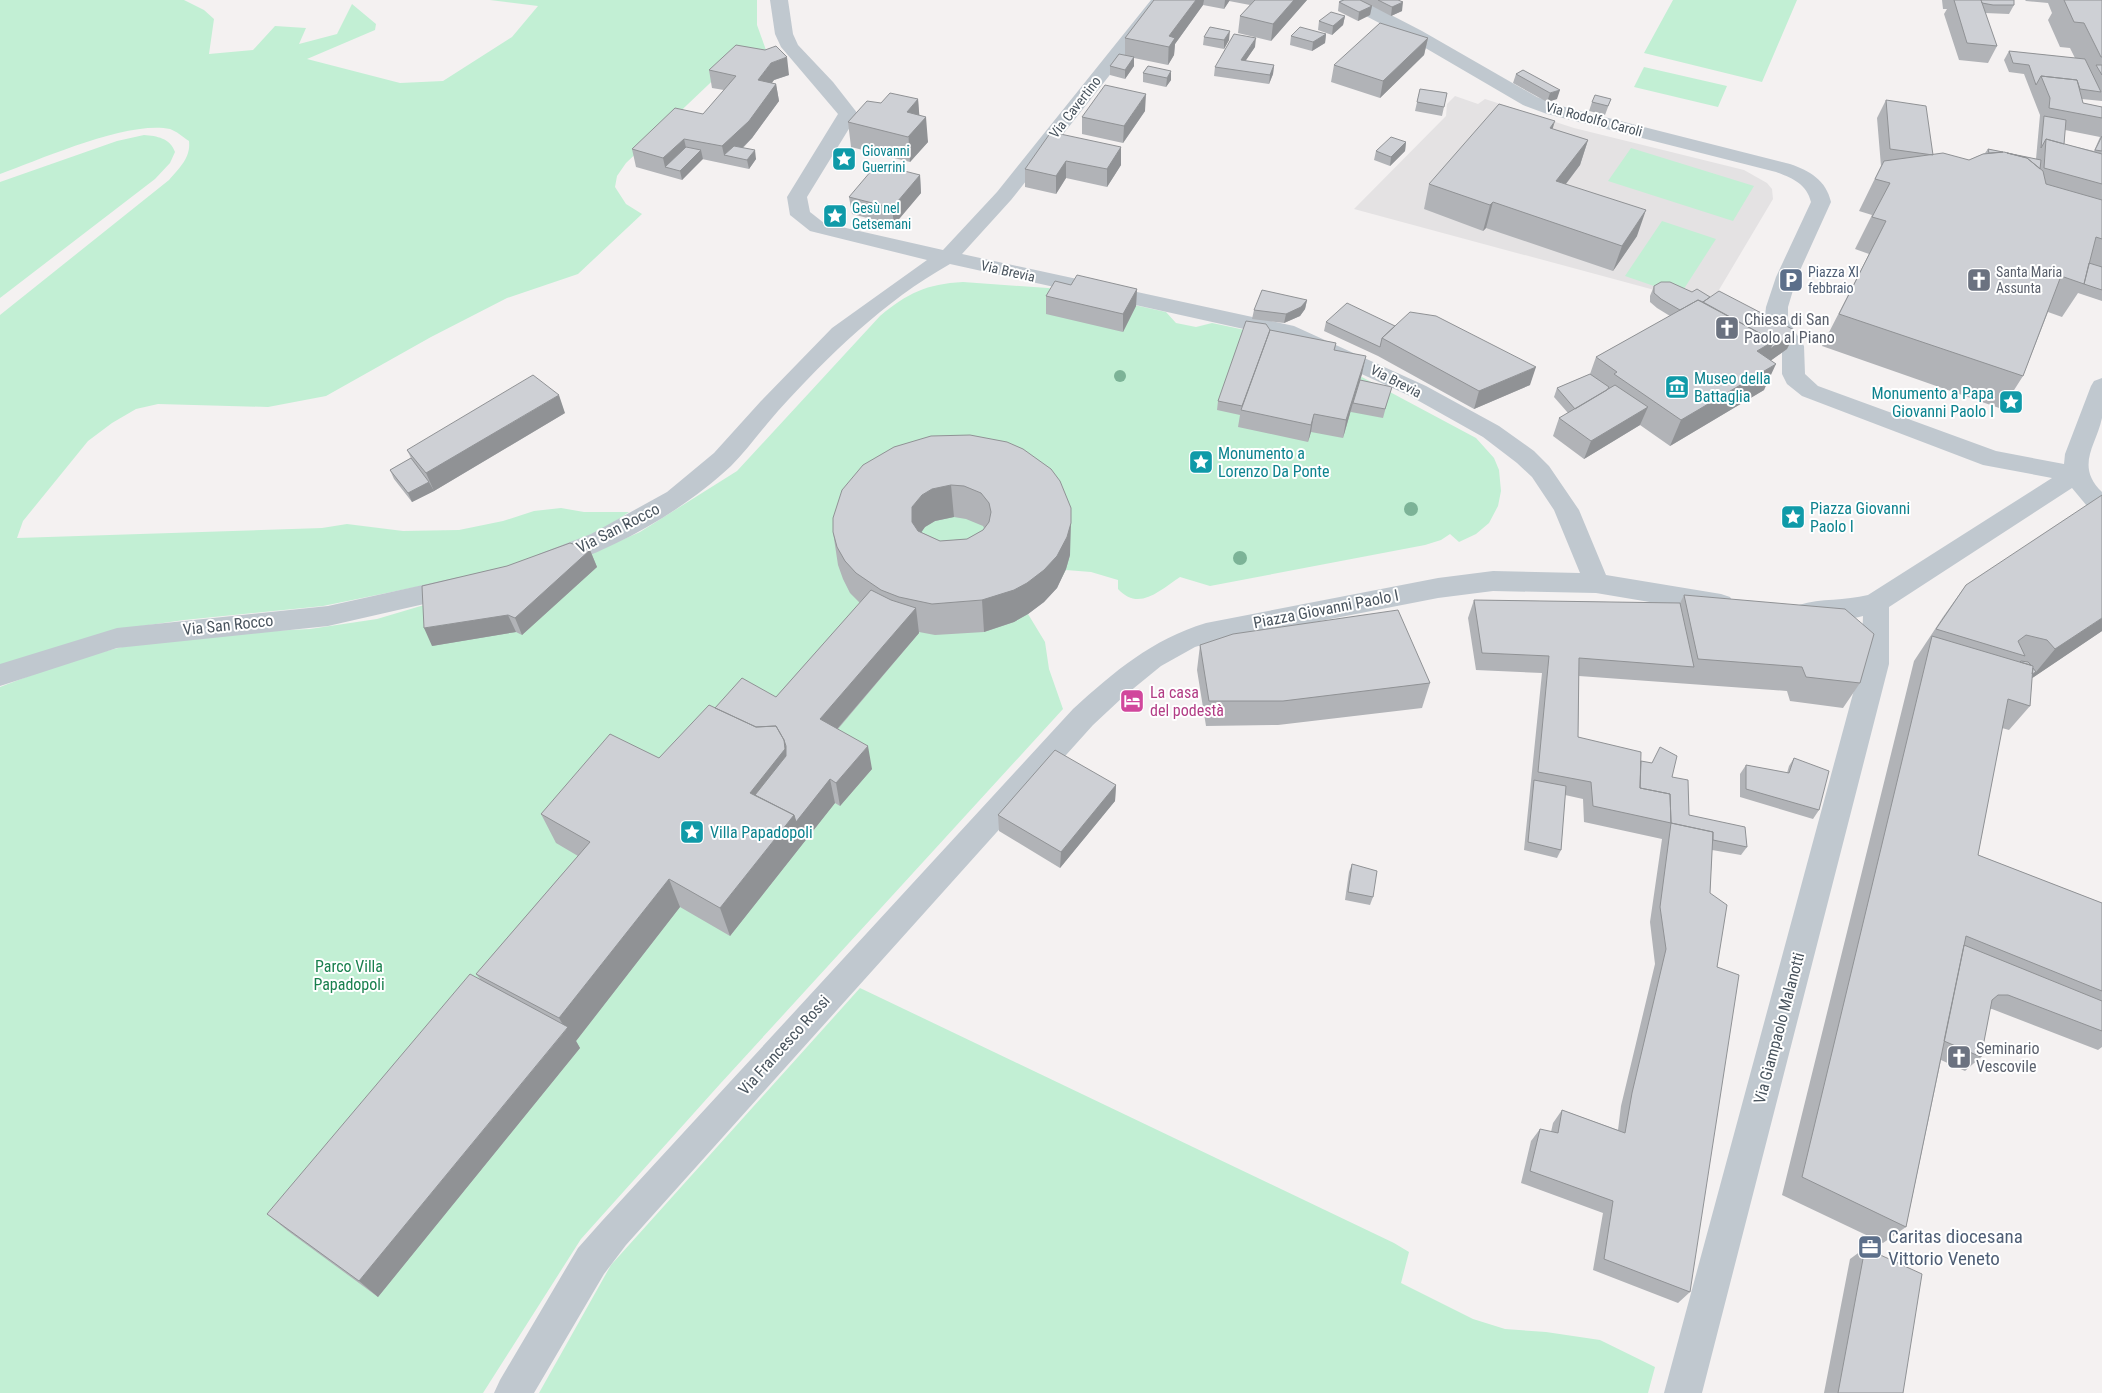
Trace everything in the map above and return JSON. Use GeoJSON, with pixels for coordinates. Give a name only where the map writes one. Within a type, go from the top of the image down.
{"type":"FeatureCollection","features":[{"type":"Feature","properties":{"kind":"street","name":"Via Brevia"},"geometry":{"type":"LineString","coordinates":[[779,0],[784,34],[790,47],[826,86],[848,114],[796,197],[800,216],[817,227],[835,232],[1286,332],[1346,356],[1487,428],[1535,466],[1553,486],[1574,522],[1596,583]]}},
{"type":"Feature","properties":{"kind":"street","name":"Via Cavertino"},"geometry":{"type":"LineString","coordinates":[[948,257],[1004,196],[1160,0]]}},
{"type":"Feature","properties":{"kind":"street","name":"Via Rodolfo Caroli"},"geometry":{"type":"LineString","coordinates":[[1349,0],[1416,35],[1530,101],[1554,110],[1772,165],[1801,176],[1817,188],[1821,202],[1776,304],[1778,324],[1793,346],[1792,375],[1795,380],[1810,391],[1992,458],[2076,474]]}},
{"type":"Feature","properties":{"kind":"street","name":"Via San Rocco"},"geometry":{"type":"LineString","coordinates":[[525,570],[600,540],[676,498],[723,459],[769,406],[840,332],[924,270],[948,257]]}},
{"type":"Feature","properties":{"kind":"street"},"geometry":{"type":"LineString","coordinates":[[2102,386],[2077,454],[2076,474],[2086,491],[2102,505]]}},
{"type":"Feature","properties":{"kind":"street"},"geometry":{"type":"LineString","coordinates":[[1784,611],[1820,612],[1848,610],[1876,603],[2076,474]]}},
{"type":"Feature","properties":{"kind":"street","name":"Via San Rocco"},"geometry":{"type":"LineString","coordinates":[[0,675],[117,638],[328,616],[480,582]]}},
{"type":"Feature","properties":{"kind":"street","name":"Piazza Giovanni Paolo I"},"geometry":{"type":"LineString","coordinates":[[1082,717],[1120,683],[1151,659],[1180,643],[1206,633],[1438,588],[1493,582],[1596,583],[1746,607]]}},
{"type":"Feature","properties":{"kind":"street","name":"Via Giampaolo Malanotti"},"geometry":{"type":"LineString","coordinates":[[1683,1393],[1874,664],[1876,603]]}},
{"type":"Feature","properties":{"kind":"street","name":"Via Francesco Rossi"},"geometry":{"type":"LineString","coordinates":[[513,1393],[591,1262],[614,1234],[1082,717]]}},
{"type":"Feature","properties":{"kind":"shaded area"},"geometry":{"type":"Polygon","coordinates":[[[1455,96],[1478,104],[1485,99],[1574,128],[1744,170],[1767,183],[1772,189],[1773,199],[1710,305],[1354,209],[1446,116],[1447,104],[1455,96]]]}},
{"type":"Feature","properties":{"kind":"green space"},"geometry":{"type":"Polygon","coordinates":[[[0,0],[184,0],[204,10],[214,19],[209,54],[253,50],[275,26],[306,28],[299,44],[337,34],[352,4],[376,24],[375,30],[307,59],[400,83],[443,81],[512,37],[538,6],[490,0],[757,0],[757,25],[766,50],[728,66],[626,163],[617,176],[615,187],[626,204],[642,214],[578,274],[507,298],[431,337],[326,396],[268,407],[158,404],[136,409],[112,423],[88,441],[23,521],[17,538],[322,528],[347,524],[403,531],[459,530],[503,521],[534,511],[561,508],[584,512],[629,512],[602,530],[504,569],[323,606],[184,620],[121,629],[0,667],[0,315],[169,180],[184,162],[188,153],[189,141],[170,129],[132,130],[85,142],[0,174],[0,0]]]}},
{"type":"Feature","properties":{"kind":"green space"},"geometry":{"type":"Polygon","coordinates":[[[1673,0],[1797,0],[1762,82],[1644,53],[1673,0]]]}},
{"type":"Feature","properties":{"kind":"green space"},"geometry":{"type":"Polygon","coordinates":[[[1644,67],[1727,86],[1718,107],[1634,87],[1644,67]]]}},
{"type":"Feature","properties":{"kind":"green space"},"geometry":{"type":"Polygon","coordinates":[[[144,135],[158,137],[173,147],[175,152],[170,163],[155,179],[0,298],[0,182],[117,141],[144,135]]]}},
{"type":"Feature","properties":{"kind":"green space"},"geometry":{"type":"Polygon","coordinates":[[[1631,148],[1754,186],[1733,221],[1608,181],[1631,148]]]}},
{"type":"Feature","properties":{"kind":"green space"},"geometry":{"type":"Polygon","coordinates":[[[1662,221],[1716,239],[1680,295],[1625,276],[1662,221]]]}},
{"type":"Feature","properties":{"kind":"green space","name":"Parco Villa Papadopoli"},"geometry":{"type":"Polygon","coordinates":[[[963,282],[1062,289],[1166,312],[1176,323],[1196,327],[1212,323],[1245,330],[1345,368],[1476,438],[1494,458],[1499,470],[1501,491],[1498,506],[1489,523],[1476,534],[1459,542],[1450,534],[1441,540],[1425,545],[1210,586],[1180,577],[1157,593],[1142,599],[1126,596],[1118,589],[1118,580],[1091,572],[1066,570],[1050,594],[1028,614],[1045,642],[1049,669],[1063,709],[581,1239],[483,1393],[0,1393],[0,687],[71,660],[122,647],[247,632],[310,629],[377,619],[576,560],[640,532],[737,471],[880,316],[900,301],[918,291],[938,285],[963,282]]]}},
{"type":"Feature","properties":{"kind":"green space"},"geometry":{"type":"Polygon","coordinates":[[[860,988],[1394,1243],[1409,1252],[1401,1283],[1473,1319],[1505,1329],[1546,1332],[1600,1340],[1655,1367],[1648,1393],[539,1393],[611,1265],[860,988]]]}},
{"type":"Feature","properties":{"kind":"building"},"geometry":{"type":"Polygon","coordinates":[[[1154,0],[1196,0],[1169,36],[1175,38],[1169,47],[1125,38],[1154,0]]]}},
{"type":"Feature","properties":{"kind":"building"},"geometry":{"type":"Polygon","coordinates":[[[1255,0],[1294,0],[1273,24],[1240,16],[1255,0]]]}},
{"type":"Feature","properties":{"kind":"building"},"geometry":{"type":"Polygon","coordinates":[[[1344,0],[1360,0],[1372,6],[1359,12],[1339,2],[1344,0]]]}},
{"type":"Feature","properties":{"kind":"building"},"geometry":{"type":"Polygon","coordinates":[[[1378,0],[1398,0],[1403,2],[1392,7],[1378,0]]]}},
{"type":"Feature","properties":{"kind":"building"},"geometry":{"type":"Polygon","coordinates":[[[1954,0],[1981,0],[1997,46],[1967,43],[1954,0]]]}},
{"type":"Feature","properties":{"kind":"building"},"geometry":{"type":"Polygon","coordinates":[[[1981,0],[2014,0],[2014,5],[1993,5],[1982,3],[1981,0]]]}},
{"type":"Feature","properties":{"kind":"building"},"geometry":{"type":"Polygon","coordinates":[[[2064,0],[2102,0],[2102,57],[2084,23],[2074,22],[2064,0]]]}},
{"type":"Feature","properties":{"kind":"building"},"geometry":{"type":"Polygon","coordinates":[[[1331,12],[1345,16],[1333,26],[1319,21],[1331,12]]]}},
{"type":"Feature","properties":{"kind":"building"},"geometry":{"type":"Polygon","coordinates":[[[1380,23],[1428,38],[1383,81],[1334,65],[1380,23]]]}},
{"type":"Feature","properties":{"kind":"building"},"geometry":{"type":"Polygon","coordinates":[[[1210,27],[1230,31],[1224,40],[1204,37],[1210,27]]]}},
{"type":"Feature","properties":{"kind":"building"},"geometry":{"type":"Polygon","coordinates":[[[1300,27],[1326,34],[1313,42],[1291,36],[1300,27]]]}},
{"type":"Feature","properties":{"kind":"building"},"geometry":{"type":"Polygon","coordinates":[[[1234,34],[1256,38],[1241,60],[1274,65],[1270,75],[1215,67],[1234,34]]]}},
{"type":"Feature","properties":{"kind":"building"},"geometry":{"type":"Polygon","coordinates":[[[736,45],[765,50],[776,46],[787,57],[771,63],[758,80],[776,84],[749,121],[722,146],[684,139],[663,158],[632,149],[675,108],[703,114],[736,76],[709,70],[736,45]]]}},
{"type":"Feature","properties":{"kind":"building"},"geometry":{"type":"Polygon","coordinates":[[[2009,51],[2085,59],[2101,92],[2080,89],[2077,80],[2041,76],[2036,85],[2029,65],[2013,63],[2009,51]]]}},
{"type":"Feature","properties":{"kind":"building"},"geometry":{"type":"Polygon","coordinates":[[[1119,54],[1134,57],[1125,70],[1110,66],[1119,54]]]}},
{"type":"Feature","properties":{"kind":"building"},"geometry":{"type":"Polygon","coordinates":[[[2096,65],[2102,65],[2102,75],[2096,65]]]}},
{"type":"Feature","properties":{"kind":"building"},"geometry":{"type":"Polygon","coordinates":[[[1148,66],[1171,71],[1167,78],[1143,73],[1148,66]]]}},
{"type":"Feature","properties":{"kind":"building"},"geometry":{"type":"Polygon","coordinates":[[[1523,70],[1560,90],[1550,93],[1516,74],[1523,70]]]}},
{"type":"Feature","properties":{"kind":"building"},"geometry":{"type":"Polygon","coordinates":[[[2041,76],[2077,80],[2083,103],[2102,107],[2102,118],[2049,108],[2050,98],[2041,76]]]}},
{"type":"Feature","properties":{"kind":"building"},"geometry":{"type":"Polygon","coordinates":[[[1105,85],[1146,94],[1124,126],[1082,117],[1105,85]]]}},
{"type":"Feature","properties":{"kind":"building"},"geometry":{"type":"Polygon","coordinates":[[[1420,89],[1447,93],[1444,107],[1417,102],[1420,89]]]}},
{"type":"Feature","properties":{"kind":"building"},"geometry":{"type":"Polygon","coordinates":[[[890,93],[918,99],[907,112],[926,117],[908,137],[848,122],[867,101],[881,103],[890,93]]]}},
{"type":"Feature","properties":{"kind":"building"},"geometry":{"type":"Polygon","coordinates":[[[1595,95],[1611,99],[1608,106],[1592,102],[1595,95]]]}},
{"type":"Feature","properties":{"kind":"building"},"geometry":{"type":"Polygon","coordinates":[[[1886,100],[1926,106],[1933,155],[1890,149],[1886,100]]]}},
{"type":"Feature","properties":{"kind":"building"},"geometry":{"type":"Polygon","coordinates":[[[1499,104],[1555,121],[1550,128],[1588,140],[1556,181],[1646,210],[1622,246],[1493,202],[1490,205],[1429,184],[1499,104]]]}},
{"type":"Feature","properties":{"kind":"building"},"geometry":{"type":"Polygon","coordinates":[[[2044,116],[2066,120],[2064,144],[2046,139],[2041,148],[2044,116]]]}},
{"type":"Feature","properties":{"kind":"building"},"geometry":{"type":"Polygon","coordinates":[[[1051,132],[1121,147],[1107,169],[1066,161],[1056,176],[1025,169],[1051,132]]]}},
{"type":"Feature","properties":{"kind":"building"},"geometry":{"type":"Polygon","coordinates":[[[2102,136],[2102,151],[2095,150],[2102,136]]]}},
{"type":"Feature","properties":{"kind":"building"},"geometry":{"type":"Polygon","coordinates":[[[1391,137],[1406,142],[1391,157],[1376,151],[1391,137]]]}},
{"type":"Feature","properties":{"kind":"building"},"geometry":{"type":"Polygon","coordinates":[[[2046,139],[2102,154],[2102,184],[2044,168],[2046,139]]]}},
{"type":"Feature","properties":{"kind":"building"},"geometry":{"type":"Polygon","coordinates":[[[734,146],[755,150],[747,160],[724,155],[734,146]]]}},
{"type":"Feature","properties":{"kind":"building"},"geometry":{"type":"Polygon","coordinates":[[[686,147],[701,150],[680,171],[665,167],[686,147]]]}},
{"type":"Feature","properties":{"kind":"building"},"geometry":{"type":"Polygon","coordinates":[[[1988,149],[2003,152],[1989,153],[1988,149]]]}},
{"type":"Feature","properties":{"kind":"building","name":"Santa Maria Assunta"},"geometry":{"type":"Polygon","coordinates":[[[2004,152],[2027,158],[2043,171],[2046,184],[2102,200],[2102,239],[2096,237],[2084,284],[2061,276],[2023,376],[1839,314],[1886,221],[1872,217],[1890,183],[1875,179],[1884,161],[1943,153],[1969,160],[1983,154],[2004,152]]]}},
{"type":"Feature","properties":{"kind":"building"},"geometry":{"type":"Polygon","coordinates":[[[2007,153],[2041,160],[2040,169],[2027,158],[2007,153]]]}},
{"type":"Feature","properties":{"kind":"building"},"geometry":{"type":"Polygon","coordinates":[[[877,164],[920,175],[892,208],[849,197],[877,164]]]}},
{"type":"Feature","properties":{"kind":"building"},"geometry":{"type":"Polygon","coordinates":[[[2089,263],[2102,267],[2102,290],[2084,284],[2089,263]]]}},
{"type":"Feature","properties":{"kind":"building"},"geometry":{"type":"Polygon","coordinates":[[[1077,275],[1137,289],[1123,314],[1046,296],[1055,281],[1071,285],[1077,275]]]}},
{"type":"Feature","properties":{"kind":"building"},"geometry":{"type":"Polygon","coordinates":[[[1661,282],[1670,282],[1692,292],[1697,289],[1710,297],[1703,302],[1698,300],[1680,310],[1654,293],[1654,286],[1661,282]]]}},
{"type":"Feature","properties":{"kind":"building"},"geometry":{"type":"Polygon","coordinates":[[[1262,290],[1307,300],[1301,307],[1286,314],[1254,310],[1262,290]]]}},
{"type":"Feature","properties":{"kind":"building"},"geometry":{"type":"Polygon","coordinates":[[[1719,291],[1796,331],[1770,349],[1774,341],[1703,302],[1719,291]]]}},
{"type":"Feature","properties":{"kind":"building","name":"Museo della Battaglia"},"geometry":{"type":"Polygon","coordinates":[[[1698,300],[1774,341],[1757,351],[1776,364],[1681,420],[1614,374],[1617,372],[1596,357],[1698,300]]]}},
{"type":"Feature","properties":{"kind":"building"},"geometry":{"type":"Polygon","coordinates":[[[1347,303],[1395,326],[1382,338],[1380,347],[1326,322],[1347,303]]]}},
{"type":"Feature","properties":{"kind":"building"},"geometry":{"type":"Polygon","coordinates":[[[1410,312],[1436,316],[1536,367],[1479,391],[1382,338],[1410,312]]]}},
{"type":"Feature","properties":{"kind":"building"},"geometry":{"type":"Polygon","coordinates":[[[1246,321],[1266,324],[1270,330],[1242,406],[1218,401],[1246,321]]]}},
{"type":"Feature","properties":{"kind":"building"},"geometry":{"type":"Polygon","coordinates":[[[1270,330],[1336,343],[1334,350],[1366,356],[1346,420],[1314,414],[1311,425],[1241,410],[1270,330]]]}},
{"type":"Feature","properties":{"kind":"building"},"geometry":{"type":"Polygon","coordinates":[[[1590,374],[1609,387],[1575,409],[1557,388],[1590,374]]]}},
{"type":"Feature","properties":{"kind":"building"},"geometry":{"type":"Polygon","coordinates":[[[533,375],[559,395],[426,473],[407,450],[533,375]]]}},
{"type":"Feature","properties":{"kind":"building"},"geometry":{"type":"Polygon","coordinates":[[[1360,380],[1392,387],[1385,409],[1353,403],[1360,380]]]}},
{"type":"Feature","properties":{"kind":"building"},"geometry":{"type":"Polygon","coordinates":[[[1615,385],[1648,407],[1591,441],[1559,418],[1615,385]]]}},
{"type":"Feature","properties":{"kind":"building"},"geometry":{"type":"Polygon","coordinates":[[[970,435],[1007,442],[1023,449],[1051,469],[1060,481],[1071,508],[1071,523],[1067,537],[1057,556],[1044,570],[1027,583],[1014,590],[982,600],[932,604],[899,597],[881,590],[856,573],[845,561],[837,547],[833,532],[833,518],[842,490],[863,465],[894,447],[931,436],[970,435]],[[951,485],[932,489],[922,495],[912,507],[912,522],[918,531],[940,541],[967,539],[983,530],[989,522],[991,512],[989,503],[981,493],[964,486],[951,485]]]}},
{"type":"Feature","properties":{"kind":"building"},"geometry":{"type":"Polygon","coordinates":[[[411,458],[429,482],[408,493],[390,470],[411,458]]]}},
{"type":"Feature","properties":{"kind":"building"},"geometry":{"type":"Polygon","coordinates":[[[2102,495],[2102,618],[2055,649],[2047,640],[2026,635],[2018,641],[2025,656],[1936,629],[1966,585],[2102,495]]]}},
{"type":"Feature","properties":{"kind":"building"},"geometry":{"type":"Polygon","coordinates":[[[570,543],[590,550],[515,618],[508,615],[424,628],[422,586],[507,566],[570,543]]]}},
{"type":"Feature","properties":{"kind":"building"},"geometry":{"type":"Polygon","coordinates":[[[871,590],[891,600],[916,608],[820,719],[868,746],[836,783],[830,779],[796,822],[794,815],[755,795],[786,756],[784,740],[776,726],[756,727],[715,708],[742,678],[776,697],[871,590]]]}},
{"type":"Feature","properties":{"kind":"building"},"geometry":{"type":"Polygon","coordinates":[[[1684,595],[1845,609],[1874,634],[1860,683],[1806,677],[1802,667],[1698,659],[1684,595]]]}},
{"type":"Feature","properties":{"kind":"building"},"geometry":{"type":"Polygon","coordinates":[[[1474,600],[1680,603],[1694,667],[1579,658],[1578,737],[1641,752],[1640,788],[1670,794],[1671,823],[1593,806],[1591,782],[1538,772],[1549,656],[1482,653],[1474,600]]]}},
{"type":"Feature","properties":{"kind":"building"},"geometry":{"type":"Polygon","coordinates":[[[1398,610],[1430,683],[1283,701],[1209,701],[1200,645],[1233,634],[1398,610]]]}},
{"type":"Feature","properties":{"kind":"building"},"geometry":{"type":"Polygon","coordinates":[[[1932,636],[2033,666],[2030,706],[2008,699],[1978,855],[2102,903],[2102,991],[1966,936],[1906,1227],[1802,1177],[1932,636]]]}},
{"type":"Feature","properties":{"kind":"building"},"geometry":{"type":"Polygon","coordinates":[[[2020,662],[2028,662],[2031,665],[2020,662]]]}},
{"type":"Feature","properties":{"kind":"building"},"geometry":{"type":"Polygon","coordinates":[[[709,705],[756,727],[776,726],[784,740],[785,749],[750,793],[794,815],[720,908],[669,879],[559,1018],[476,974],[590,842],[541,814],[610,734],[659,758],[709,705]]]}},
{"type":"Feature","properties":{"kind":"building"},"geometry":{"type":"Polygon","coordinates":[[[1660,747],[1677,756],[1672,777],[1688,780],[1689,815],[1745,827],[1747,847],[1713,840],[1713,832],[1671,823],[1670,794],[1640,788],[1641,761],[1652,763],[1660,747]]]}},
{"type":"Feature","properties":{"kind":"building"},"geometry":{"type":"Polygon","coordinates":[[[1055,750],[1116,785],[1061,852],[998,815],[1055,750]]]}},
{"type":"Feature","properties":{"kind":"building"},"geometry":{"type":"Polygon","coordinates":[[[1794,758],[1829,771],[1819,810],[1746,789],[1746,765],[1789,773],[1794,758]]]}},
{"type":"Feature","properties":{"kind":"building"},"geometry":{"type":"Polygon","coordinates":[[[1534,780],[1566,786],[1561,850],[1528,842],[1534,780]]]}},
{"type":"Feature","properties":{"kind":"building"},"geometry":{"type":"Polygon","coordinates":[[[1671,823],[1713,832],[1710,893],[1727,905],[1717,967],[1739,975],[1690,1292],[1604,1259],[1613,1201],[1530,1171],[1540,1129],[1558,1133],[1562,1110],[1625,1133],[1632,1093],[1666,949],[1660,907],[1671,823]]]}},
{"type":"Feature","properties":{"kind":"building"},"geometry":{"type":"Polygon","coordinates":[[[1352,864],[1377,871],[1373,897],[1348,892],[1352,864]]]}},
{"type":"Feature","properties":{"kind":"building"},"geometry":{"type":"Polygon","coordinates":[[[1964,945],[2102,1001],[2102,1031],[2008,995],[1998,995],[1992,1000],[1981,1057],[1944,1041],[1964,945]]]}},
{"type":"Feature","properties":{"kind":"building"},"geometry":{"type":"Polygon","coordinates":[[[470,974],[568,1027],[359,1281],[267,1214],[470,974]]]}},
{"type":"Feature","properties":{"kind":"building"},"geometry":{"type":"Polygon","coordinates":[[[1865,1248],[1922,1274],[1903,1393],[1838,1393],[1865,1248]]]}},
{"type":"Feature","properties":{"kind":"place","name":"Giovanni Guerrini"},"geometry":{"type":"Point","coordinates":[844,159]}},
{"type":"Feature","properties":{"kind":"place","name":"Gesù nel Getsemani"},"geometry":{"type":"Point","coordinates":[835,216]}},
{"type":"Feature","properties":{"kind":"place","name":"Piazza XI febbraio"},"geometry":{"type":"Point","coordinates":[1791,280]}},
{"type":"Feature","properties":{"kind":"place","name":"Santa Maria Assunta"},"geometry":{"type":"Point","coordinates":[1979,280]}},
{"type":"Feature","properties":{"kind":"place","name":"Chiesa di San Paolo al Piano"},"geometry":{"type":"Point","coordinates":[1727,328]}},
{"type":"Feature","properties":{"kind":"place","name":"Museo della Battaglia"},"geometry":{"type":"Point","coordinates":[1677,387]}},
{"type":"Feature","properties":{"kind":"place","name":"Monumento a Papa Giovanni Paolo I"},"geometry":{"type":"Point","coordinates":[2011,402]}},
{"type":"Feature","properties":{"kind":"place","name":"Monumento a Lorenzo Da Ponte"},"geometry":{"type":"Point","coordinates":[1201,462]}},
{"type":"Feature","properties":{"kind":"place","name":"Piazza Giovanni Paolo I"},"geometry":{"type":"Point","coordinates":[1793,517]}},
{"type":"Feature","properties":{"kind":"place","name":"La casa del podestà"},"geometry":{"type":"Point","coordinates":[1132,701]}},
{"type":"Feature","properties":{"kind":"place","name":"Villa Papadopoli"},"geometry":{"type":"Point","coordinates":[692,832]}},
{"type":"Feature","properties":{"kind":"place","name":"Seminario Vescovile"},"geometry":{"type":"Point","coordinates":[1959,1057]}},
{"type":"Feature","properties":{"kind":"place","name":"Caritas diocesana Vittorio Veneto"},"geometry":{"type":"Point","coordinates":[1870,1247]}}]}
